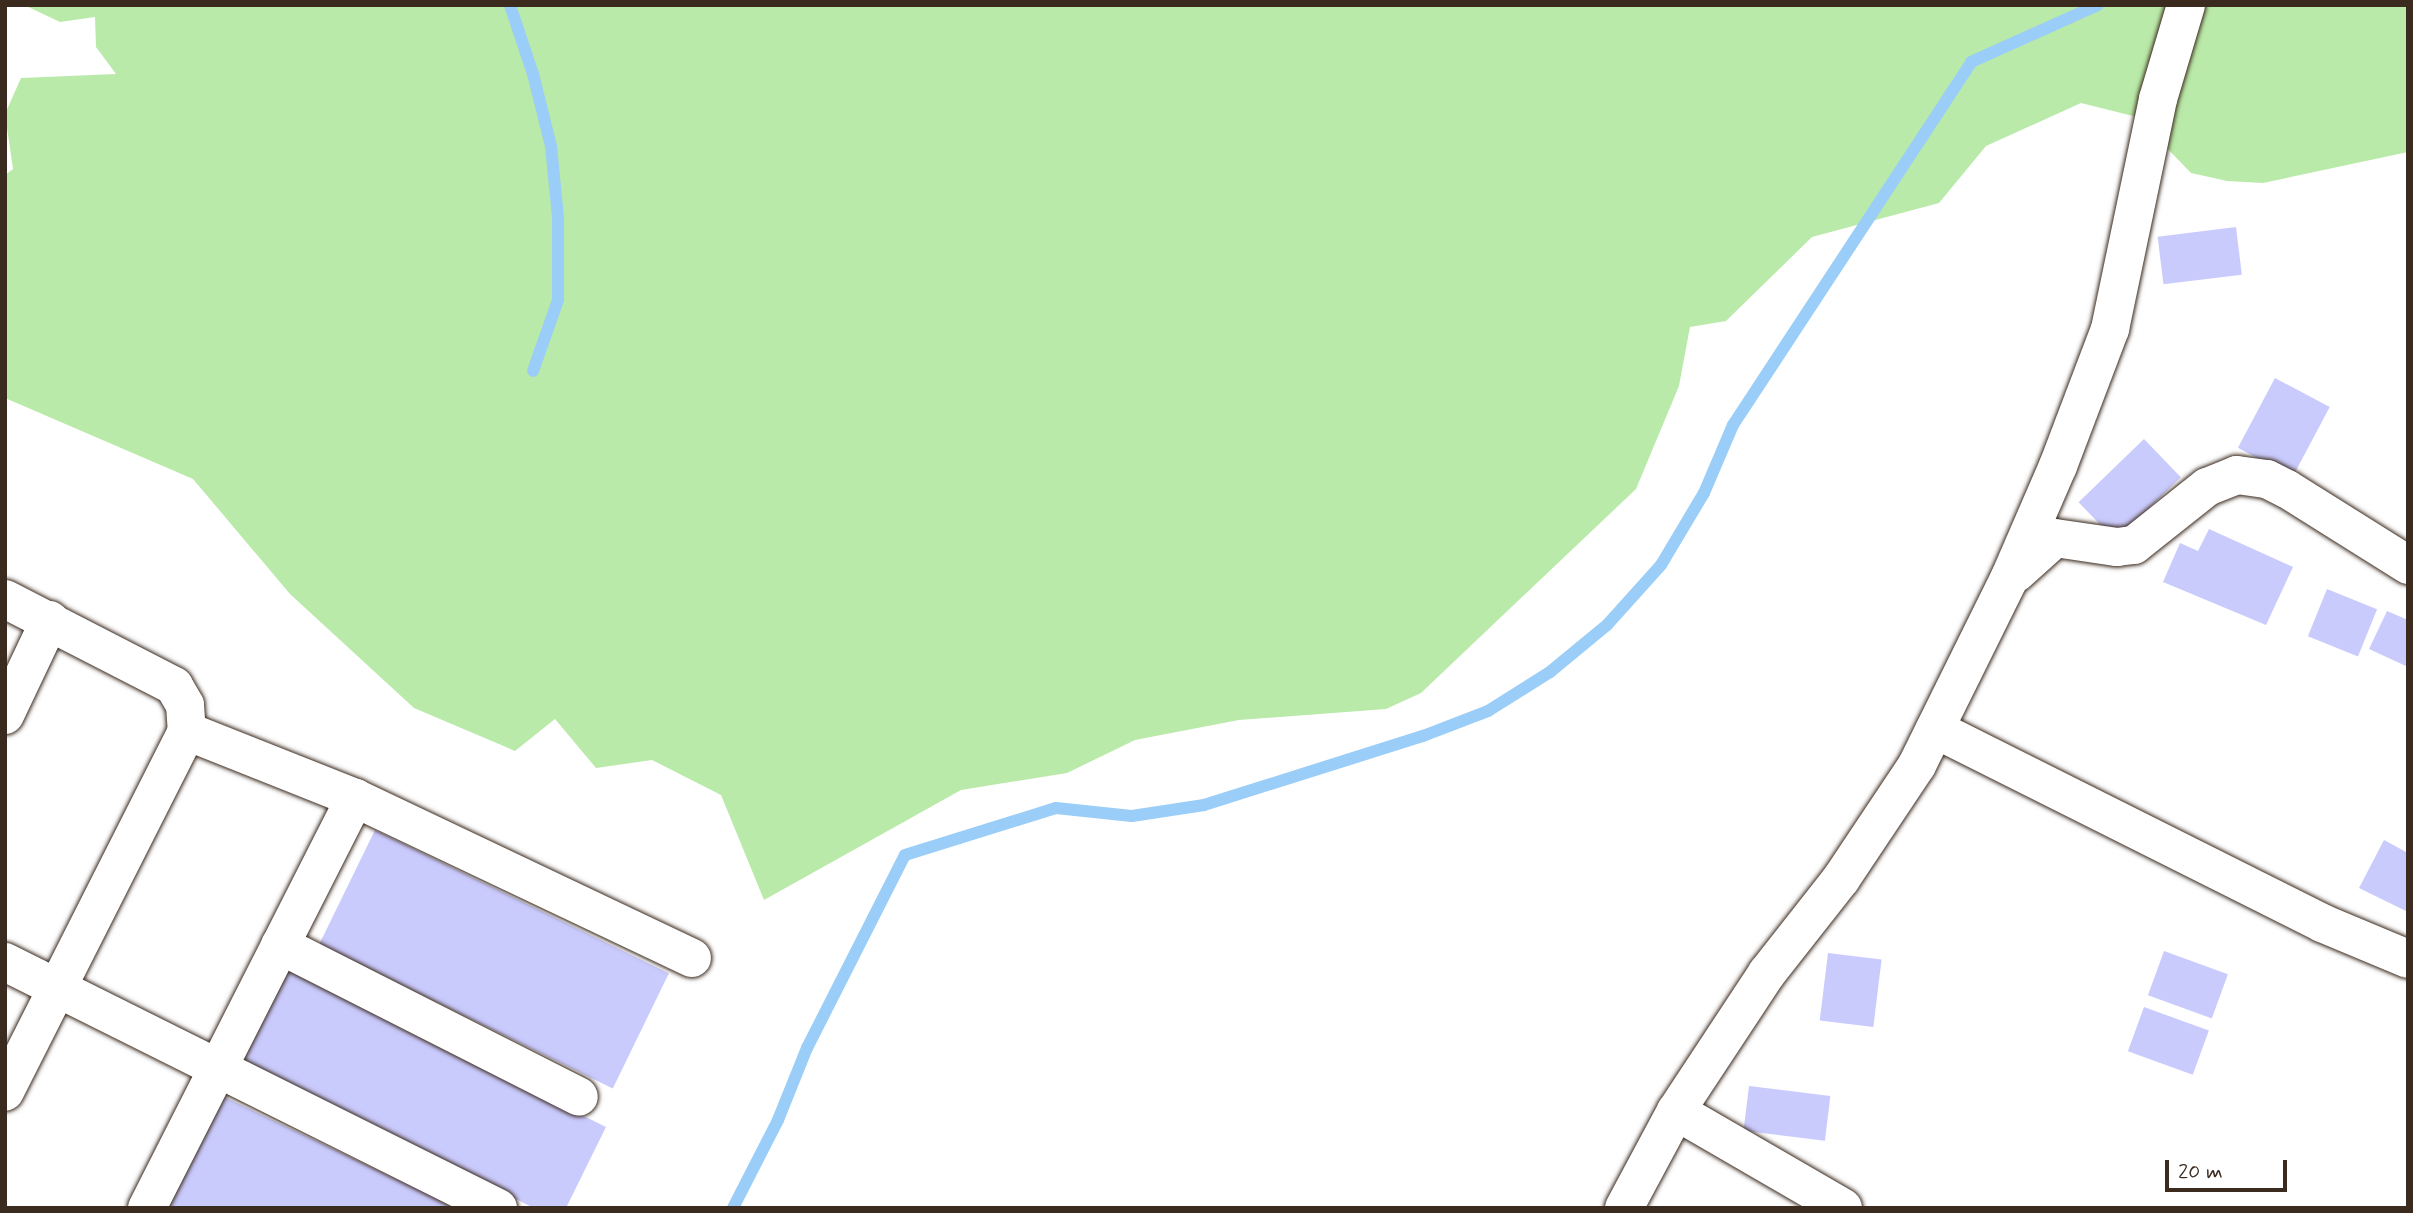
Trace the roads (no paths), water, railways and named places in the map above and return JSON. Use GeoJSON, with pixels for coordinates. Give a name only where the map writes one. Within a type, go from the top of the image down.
{"type":"FeatureCollection","features":[{"type":"Feature","properties":{"kind":"street"},"geometry":{"type":"LineString","coordinates":[[1623,1208],[1676,1111],[1767,973],[1841,880],[1917,765],[2009,579],[2058,466],[2110,329],[2158,99],[2184,13]]}},
{"type":"Feature","properties":{"kind":"street"},"geometry":{"type":"LineString","coordinates":[[2009,579],[2055,538],[2117,547],[2134,545],[2207,487],[2237,475],[2267,479],[2287,489],[2408,565]]}},
{"type":"Feature","properties":{"kind":"street"},"geometry":{"type":"LineString","coordinates":[[5,599],[50,620],[174,687],[185,705],[187,731],[59,990],[5,1092]]}},
{"type":"Feature","properties":{"kind":"street"},"geometry":{"type":"LineString","coordinates":[[5,715],[50,620]]}},
{"type":"Feature","properties":{"kind":"street"},"geometry":{"type":"LineString","coordinates":[[1935,729],[2322,923],[2408,959]]}},
{"type":"Feature","properties":{"kind":"street"},"geometry":{"type":"LineString","coordinates":[[187,731],[355,798],[692,958]]}},
{"type":"Feature","properties":{"kind":"street"},"geometry":{"type":"LineString","coordinates":[[147,1208],[355,798]]}},
{"type":"Feature","properties":{"kind":"street"},"geometry":{"type":"LineString","coordinates":[[280,945],[579,1097]]}},
{"type":"Feature","properties":{"kind":"street"},"geometry":{"type":"LineString","coordinates":[[5,962],[498,1208]]}},
{"type":"Feature","properties":{"kind":"street"},"geometry":{"type":"LineString","coordinates":[[1676,1111],[1843,1208]]}},
{"type":"Feature","properties":{"kind":"waterway"},"geometry":{"type":"LineString","coordinates":[[510,5],[533,74],[551,146],[558,217],[558,300],[533,371]]}},
{"type":"Feature","properties":{"kind":"waterway"},"geometry":{"type":"LineString","coordinates":[[733,1208],[778,1120],[807,1048],[905,855],[1056,808],[1132,816],[1204,805],[1423,736],[1488,711],[1550,672],[1607,625],[1661,565],[1704,493],[1733,425],[1971,62],[2098,5]]}}]}
